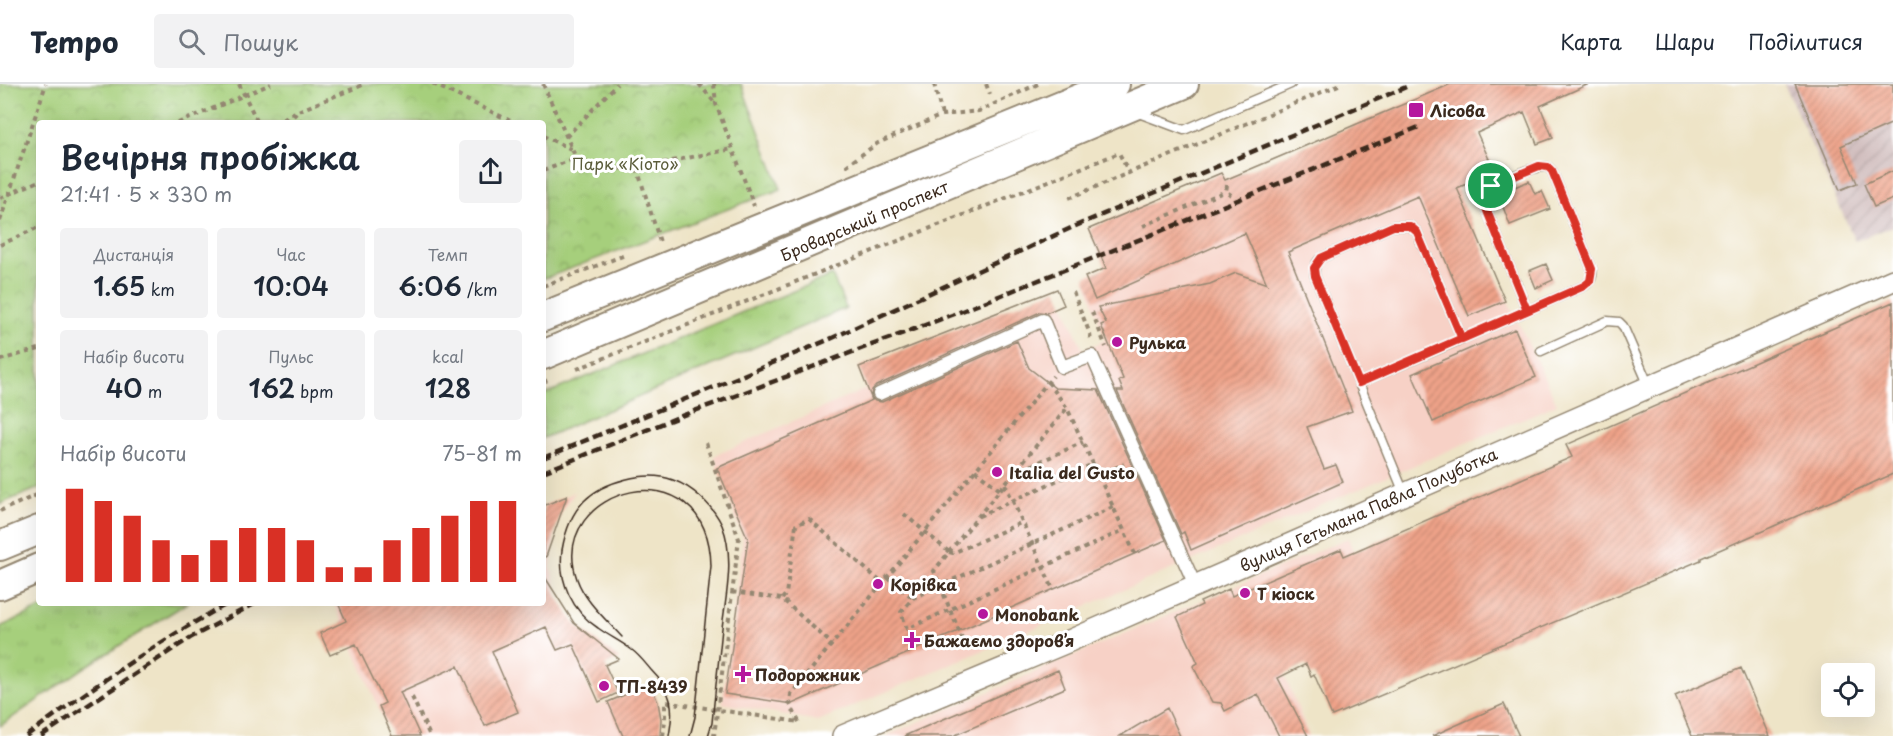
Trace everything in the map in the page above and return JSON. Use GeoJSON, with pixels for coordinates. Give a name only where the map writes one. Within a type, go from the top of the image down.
{"type":"FeatureCollection","features":[{"type":"Feature","properties":{"kind":"highway","name":"Броварський проспект"},"geometry":{"type":"LineString","coordinates":[[546,316],[1121,97],[1184,84]]}},
{"type":"Feature","properties":{"kind":"highway","name":"Броварський проспект"},"geometry":{"type":"LineString","coordinates":[[548,367],[1121,97]]}},
{"type":"Feature","properties":{"kind":"highway"},"geometry":{"type":"LineString","coordinates":[[0,546],[36,531]]}},
{"type":"Feature","properties":{"kind":"highway"},"geometry":{"type":"LineString","coordinates":[[0,585],[36,569]]}},
{"type":"Feature","properties":{"kind":"street","name":"вулиця Гетьмана Павла Полуботка"},"geometry":{"type":"LineString","coordinates":[[843,736],[1067,642],[1893,280]]}},
{"type":"Feature","properties":{"kind":"street"},"geometry":{"type":"LineString","coordinates":[[879,394],[1043,320],[1062,367],[1092,356],[1196,585]]}},
{"type":"Feature","properties":{"kind":"lane"},"geometry":{"type":"LineString","coordinates":[[1121,97],[1184,130],[1291,84]]}},
{"type":"Feature","properties":{"kind":"lane"},"geometry":{"type":"LineString","coordinates":[[1359,383],[1584,286],[1590,281],[1593,275],[1592,269],[1552,171],[1544,166],[1491,186],[1483,195],[1483,201],[1527,310]]}},
{"type":"Feature","properties":{"kind":"lane"},"geometry":{"type":"LineString","coordinates":[[1404,493],[1315,276],[1314,268],[1321,258],[1393,226],[1410,226],[1417,232],[1462,339]]}},
{"type":"Feature","properties":{"kind":"lane"},"geometry":{"type":"LineString","coordinates":[[1541,351],[1607,321],[1619,322],[1623,326],[1649,386]]}},
{"type":"Feature","properties":{"kind":"path"},"geometry":{"type":"LineString","coordinates":[[0,221],[46,84]]}},
{"type":"Feature","properties":{"kind":"path"},"geometry":{"type":"LineString","coordinates":[[239,84],[256,120]]}},
{"type":"Feature","properties":{"kind":"path"},"geometry":{"type":"LineString","coordinates":[[185,120],[271,84]]}},
{"type":"Feature","properties":{"kind":"path"},"geometry":{"type":"LineString","coordinates":[[280,120],[365,84]]}},
{"type":"Feature","properties":{"kind":"path"},"geometry":{"type":"LineString","coordinates":[[433,84],[509,120]]}},
{"type":"Feature","properties":{"kind":"path"},"geometry":{"type":"LineString","coordinates":[[543,84],[576,158],[601,169],[637,168],[732,149]]}},
{"type":"Feature","properties":{"kind":"path"},"geometry":{"type":"LineString","coordinates":[[566,137],[617,84]]}},
{"type":"Feature","properties":{"kind":"path"},"geometry":{"type":"LineString","coordinates":[[699,84],[716,104]]}},
{"type":"Feature","properties":{"kind":"path"},"geometry":{"type":"LineString","coordinates":[[714,84],[716,104],[754,206],[764,203]]}},
{"type":"Feature","properties":{"kind":"path"},"geometry":{"type":"LineString","coordinates":[[934,84],[942,115]]}},
{"type":"Feature","properties":{"kind":"path"},"geometry":{"type":"LineString","coordinates":[[986,84],[990,94]]}},
{"type":"Feature","properties":{"kind":"path"},"geometry":{"type":"LineString","coordinates":[[842,169],[878,143],[942,115],[979,111],[1038,84]]}},
{"type":"Feature","properties":{"kind":"path"},"geometry":{"type":"LineString","coordinates":[[1069,198],[1341,84]]}},
{"type":"Feature","properties":{"kind":"path"},"geometry":{"type":"LineString","coordinates":[[293,113],[300,120]]}},
{"type":"Feature","properties":{"kind":"path"},"geometry":{"type":"LineString","coordinates":[[546,138],[571,150]]}},
{"type":"Feature","properties":{"kind":"path"},"geometry":{"type":"LineString","coordinates":[[576,369],[1119,153],[1130,173]]}},
{"type":"Feature","properties":{"kind":"path"},"geometry":{"type":"LineString","coordinates":[[546,170],[576,158]]}},
{"type":"Feature","properties":{"kind":"path"},"geometry":{"type":"LineString","coordinates":[[637,168],[660,242]]}},
{"type":"Feature","properties":{"kind":"path"},"geometry":{"type":"LineString","coordinates":[[0,198],[36,183]]}},
{"type":"Feature","properties":{"kind":"path"},"geometry":{"type":"LineString","coordinates":[[1226,191],[1227,185]]}},
{"type":"Feature","properties":{"kind":"path"},"geometry":{"type":"LineString","coordinates":[[1226,191],[1231,195]]}},
{"type":"Feature","properties":{"kind":"path"},"geometry":{"type":"LineString","coordinates":[[1143,226],[1226,191]]}},
{"type":"Feature","properties":{"kind":"path"},"geometry":{"type":"LineString","coordinates":[[0,245],[36,228]]}},
{"type":"Feature","properties":{"kind":"path"},"geometry":{"type":"LineString","coordinates":[[1073,292],[1090,334]]}},
{"type":"Feature","properties":{"kind":"path"},"geometry":{"type":"LineString","coordinates":[[1092,312],[1107,350],[1092,356]]}},
{"type":"Feature","properties":{"kind":"path"},"geometry":{"type":"LineString","coordinates":[[0,360],[36,350]]}},
{"type":"Feature","properties":{"kind":"path"},"geometry":{"type":"LineString","coordinates":[[663,736],[665,702],[799,722],[790,704],[790,694],[1048,382],[1067,408],[1135,554]]}},
{"type":"Feature","properties":{"kind":"path"},"geometry":{"type":"LineString","coordinates":[[967,650],[934,571],[1067,408]]}},
{"type":"Feature","properties":{"kind":"path"},"geometry":{"type":"LineString","coordinates":[[1014,473],[1083,442]]}},
{"type":"Feature","properties":{"kind":"path"},"geometry":{"type":"LineString","coordinates":[[706,443],[739,539],[714,736]]}},
{"type":"Feature","properties":{"kind":"path"},"geometry":{"type":"LineString","coordinates":[[978,516],[1093,464]]}},
{"type":"Feature","properties":{"kind":"path"},"geometry":{"type":"LineString","coordinates":[[1098,475],[1125,464]]}},
{"type":"Feature","properties":{"kind":"path"},"geometry":{"type":"LineString","coordinates":[[975,470],[1000,490]]}},
{"type":"Feature","properties":{"kind":"path"},"geometry":{"type":"LineString","coordinates":[[1005,484],[1053,589]]}},
{"type":"Feature","properties":{"kind":"path"},"geometry":{"type":"LineString","coordinates":[[0,511],[36,495]]}},
{"type":"Feature","properties":{"kind":"path"},"geometry":{"type":"LineString","coordinates":[[1113,507],[913,598],[900,612],[907,629],[1124,530]]}},
{"type":"Feature","properties":{"kind":"path"},"geometry":{"type":"LineString","coordinates":[[904,514],[949,552],[954,553],[1023,522]]}},
{"type":"Feature","properties":{"kind":"path"},"geometry":{"type":"LineString","coordinates":[[782,599],[786,594],[796,525],[809,519],[882,583]]}},
{"type":"Feature","properties":{"kind":"path"},"geometry":{"type":"LineString","coordinates":[[888,577],[913,598]]}},
{"type":"Feature","properties":{"kind":"path"},"geometry":{"type":"LineString","coordinates":[[732,592],[782,599],[832,644]]}},
{"type":"Feature","properties":{"kind":"path"},"geometry":{"type":"LineString","coordinates":[[412,697],[430,736]]}},
{"type":"Feature","properties":{"kind":"shaded area"},"geometry":{"type":"Polygon","coordinates":[[[1784,84],[1893,84],[1893,226],[1855,241],[1784,84]]]}},
{"type":"Feature","properties":{"kind":"shaded area"},"geometry":{"type":"Polygon","coordinates":[[[1430,137],[1557,404],[818,721],[722,703],[743,538],[714,456],[866,389],[859,367],[1057,289],[1083,350],[1105,340],[1085,277],[1233,212],[1430,137]]]}},
{"type":"Feature","properties":{"kind":"shaded area"},"geometry":{"type":"Polygon","coordinates":[[[575,492],[561,513],[555,530],[551,568],[558,597],[574,623],[619,659],[583,676],[597,706],[650,684],[658,702],[661,719],[660,736],[391,736],[335,606],[546,606],[546,505],[575,492]]]}},
{"type":"Feature","properties":{"kind":"shaded area"},"geometry":{"type":"Polygon","coordinates":[[[1348,538],[1357,561],[1274,648],[1309,736],[886,736],[1348,538]]]}},
{"type":"Feature","properties":{"kind":"green space","name":"Парк «Кіото»"},"geometry":{"type":"Polygon","coordinates":[[[0,84],[741,84],[781,189],[546,278],[546,120],[36,120],[36,489],[0,504],[0,84]]]}},
{"type":"Feature","properties":{"kind":"green space"},"geometry":{"type":"Polygon","coordinates":[[[832,275],[846,308],[546,437],[546,394],[832,275]]]}},
{"type":"Feature","properties":{"kind":"green space"},"geometry":{"type":"Polygon","coordinates":[[[46,606],[182,606],[87,666],[0,726],[0,627],[46,606]]]}},
{"type":"Feature","properties":{"kind":"building"},"geometry":{"type":"Polygon","coordinates":[[[1451,84],[1589,84],[1540,106],[1553,138],[1537,144],[1524,112],[1477,133],[1495,172],[1457,188],[1505,301],[1469,316],[1418,196],[1288,252],[1352,411],[1307,427],[1324,469],[1336,465],[1343,482],[1191,550],[1184,532],[1181,534],[1117,391],[1123,391],[1119,381],[1123,379],[1101,325],[1106,323],[1098,307],[1210,284],[1236,273],[1267,284],[1245,233],[1095,300],[1085,277],[1106,268],[1089,229],[1221,173],[1225,180],[1451,84]]]}},
{"type":"Feature","properties":{"kind":"building"},"geometry":{"type":"Polygon","coordinates":[[[1795,84],[1893,84],[1893,123],[1841,146],[1857,183],[1840,190],[1795,84]]]}},
{"type":"Feature","properties":{"kind":"building"},"geometry":{"type":"Polygon","coordinates":[[[1893,171],[1893,199],[1874,207],[1864,184],[1893,171]]]}},
{"type":"Feature","properties":{"kind":"building"},"geometry":{"type":"Polygon","coordinates":[[[1529,181],[1535,194],[1542,191],[1550,209],[1510,225],[1498,194],[1529,181]]]}},
{"type":"Feature","properties":{"kind":"building"},"geometry":{"type":"Polygon","coordinates":[[[1546,264],[1553,280],[1536,288],[1529,271],[1546,264]]]}},
{"type":"Feature","properties":{"kind":"building"},"geometry":{"type":"Polygon","coordinates":[[[1057,289],[1064,305],[1046,313],[1040,312],[876,386],[872,390],[871,397],[875,401],[882,402],[1017,341],[1029,368],[1055,388],[1098,390],[1166,540],[792,704],[725,694],[748,539],[717,468],[872,400],[859,367],[1057,289]]]}},
{"type":"Feature","properties":{"kind":"building"},"geometry":{"type":"Polygon","coordinates":[[[1893,302],[1893,474],[1701,558],[1701,560],[1332,716],[1314,674],[1311,676],[1306,664],[1278,678],[1308,736],[1279,736],[1258,694],[1225,711],[1221,703],[1212,702],[1193,666],[1198,663],[1177,617],[1202,605],[1200,602],[1229,589],[1232,596],[1341,549],[1344,556],[1572,457],[1566,445],[1893,302]]]}},
{"type":"Feature","properties":{"kind":"building"},"geometry":{"type":"Polygon","coordinates":[[[1515,329],[1536,377],[1433,422],[1412,374],[1515,329]]]}},
{"type":"Feature","properties":{"kind":"building"},"geometry":{"type":"Polygon","coordinates":[[[567,496],[546,557],[546,505],[567,496]]]}},
{"type":"Feature","properties":{"kind":"building"},"geometry":{"type":"Polygon","coordinates":[[[546,579],[574,623],[619,659],[605,665],[618,693],[599,702],[573,644],[557,650],[546,627],[492,651],[518,712],[485,726],[458,666],[400,692],[420,736],[392,736],[379,706],[385,703],[356,644],[330,655],[320,633],[346,621],[339,606],[546,606],[546,579]]]}},
{"type":"Feature","properties":{"kind":"building"},"geometry":{"type":"Polygon","coordinates":[[[1741,668],[1770,736],[1692,736],[1675,696],[1741,668]]]}},
{"type":"Feature","properties":{"kind":"building"},"geometry":{"type":"Polygon","coordinates":[[[1058,670],[1065,688],[953,736],[904,736],[1058,670]]]}},
{"type":"Feature","properties":{"kind":"building"},"geometry":{"type":"Polygon","coordinates":[[[650,684],[658,702],[661,719],[660,736],[623,736],[608,702],[650,684]]]}},
{"type":"Feature","properties":{"kind":"building"},"geometry":{"type":"Polygon","coordinates":[[[1504,704],[1519,736],[1432,736],[1504,704]]]}},
{"type":"Feature","properties":{"kind":"building"},"geometry":{"type":"Polygon","coordinates":[[[1167,708],[1180,736],[1120,736],[1167,708]]]}},
{"type":"Feature","properties":{"kind":"tram line"},"geometry":{"type":"LineString","coordinates":[[669,736],[671,705],[662,684],[635,652],[598,628],[581,613],[569,594],[562,573],[561,562],[565,537],[580,506],[592,494],[603,488],[638,477],[662,477],[688,487],[713,511],[726,537],[729,563],[727,589],[712,723],[708,736]]}},
{"type":"Feature","properties":{"kind":"tram line"},"geometry":{"type":"LineString","coordinates":[[622,637],[591,603],[581,587],[577,579],[573,547],[584,521],[605,502],[631,492],[659,492],[685,503],[703,527],[711,566],[695,717],[690,736]]}},
{"type":"Feature","properties":{"kind":"railway"},"geometry":{"type":"LineString","coordinates":[[546,457],[828,340],[1073,227],[1406,87]]}},
{"type":"Feature","properties":{"kind":"railway"},"geometry":{"type":"LineString","coordinates":[[546,471],[681,416],[952,315],[1419,127]]}},
{"type":"Feature","properties":{"kind":"railway"},"geometry":{"type":"LineString","coordinates":[[26,736],[151,649],[224,606]]}},
{"type":"Feature","properties":{"kind":"railway"},"geometry":{"type":"LineString","coordinates":[[41,736],[190,638],[250,606]]}},
{"type":"Feature","properties":{"kind":"place","name":"Лісова"},"geometry":{"type":"Point","coordinates":[1416,110]}},
{"type":"Feature","properties":{"kind":"place","name":"Рулька"},"geometry":{"type":"Point","coordinates":[1117,342]}},
{"type":"Feature","properties":{"kind":"place","name":"Italia del Gusto"},"geometry":{"type":"Point","coordinates":[997,472]}},
{"type":"Feature","properties":{"kind":"place","name":"Корівка"},"geometry":{"type":"Point","coordinates":[878,584]}},
{"type":"Feature","properties":{"kind":"place","name":"Т кіоск"},"geometry":{"type":"Point","coordinates":[1245,593]}},
{"type":"Feature","properties":{"kind":"place","name":"Monobank"},"geometry":{"type":"Point","coordinates":[983,614]}},
{"type":"Feature","properties":{"kind":"place","name":"Бажаємо здоровʼя"},"geometry":{"type":"Point","coordinates":[912,640]}},
{"type":"Feature","properties":{"kind":"place","name":"Подорожник"},"geometry":{"type":"Point","coordinates":[743,674]}},
{"type":"Feature","properties":{"kind":"place","name":"ТП-8439"},"geometry":{"type":"Point","coordinates":[604,686]}},
{"type":"Feature","properties":{"kind":"route"},"geometry":{"type":"LineString","coordinates":[[1491,186],[1483,195],[1483,201],[1527,310],[1462,339],[1359,383],[1315,276],[1314,268],[1321,258],[1393,226],[1410,226],[1417,232],[1462,339],[1584,286],[1590,281],[1593,275],[1592,269],[1552,171],[1548,167],[1539,166],[1491,186]]}}]}
